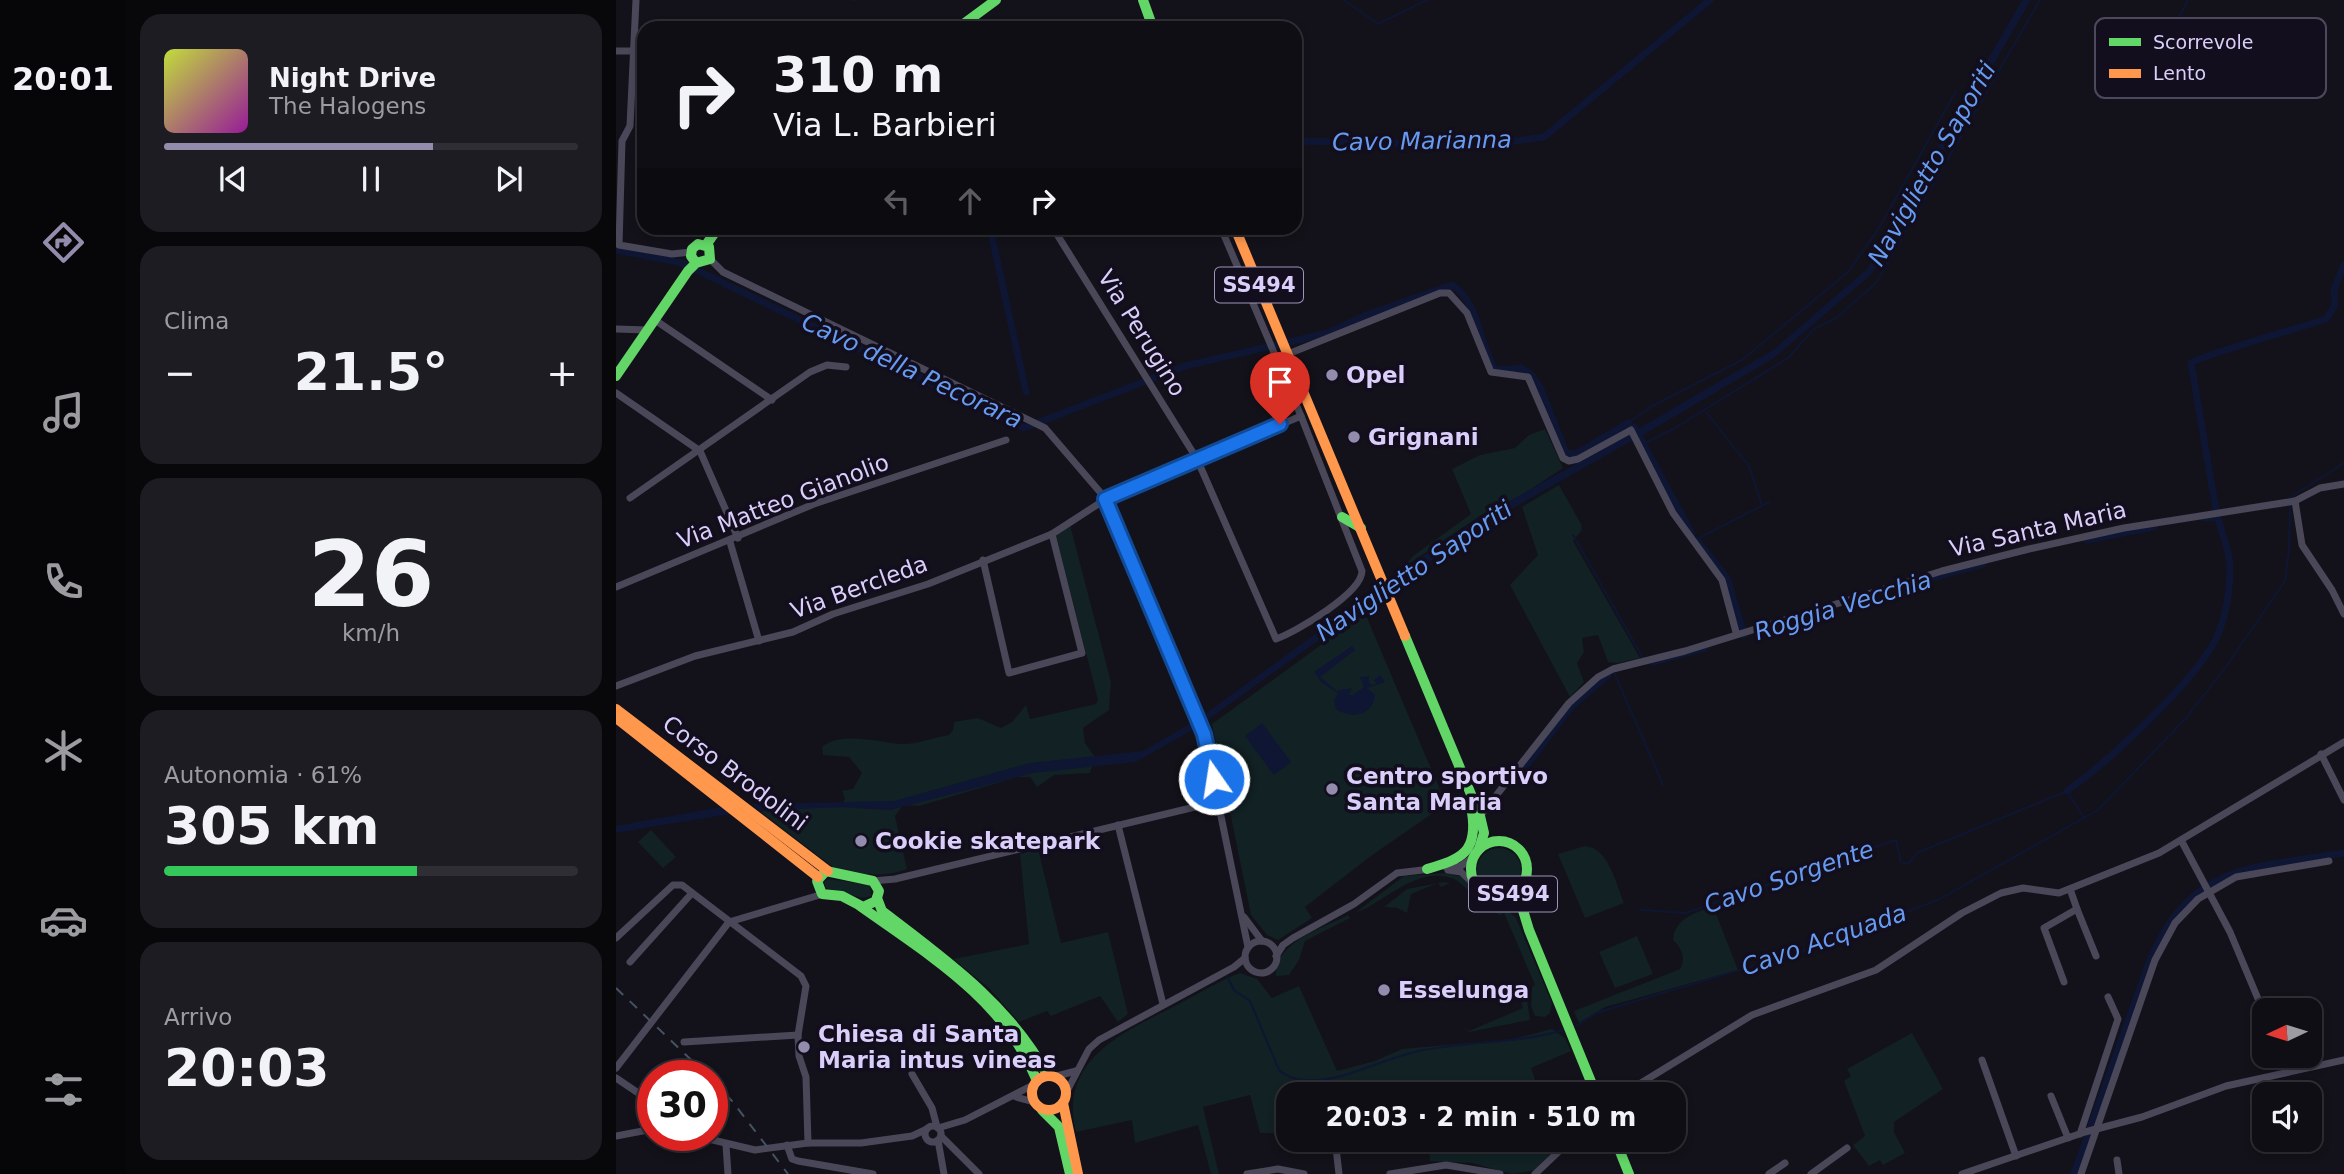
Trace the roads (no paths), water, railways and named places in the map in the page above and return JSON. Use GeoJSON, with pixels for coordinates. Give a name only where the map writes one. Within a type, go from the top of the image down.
{"type":"FeatureCollection","features":[{"type":"Feature","properties":{"kind":"main road"},"geometry":{"type":"LineString","coordinates":[[968,21],[996,0]]}},
{"type":"Feature","properties":{"kind":"main road"},"geometry":{"type":"LineString","coordinates":[[1142,0],[1150,21]]}},
{"type":"Feature","properties":{"kind":"main road"},"geometry":{"type":"LineString","coordinates":[[1142,0],[1150,21]]}},
{"type":"Feature","properties":{"kind":"main road"},"geometry":{"type":"LineString","coordinates":[[706,245],[713,235]]}},
{"type":"Feature","properties":{"kind":"main road","name":"SS494"},"geometry":{"type":"LineString","coordinates":[[1238,235],[1480,816],[1484,833],[1471,872],[1476,886],[1484,893],[1500,898],[1517,912],[1529,930]]}},
{"type":"Feature","properties":{"kind":"main road"},"geometry":{"type":"LineString","coordinates":[[616,376],[693,262],[698,244],[706,245],[711,251],[710,259],[704,264],[693,262]]}},
{"type":"Feature","properties":{"kind":"main road"},"geometry":{"type":"LineString","coordinates":[[1342,517],[1361,528]]}},
{"type":"Feature","properties":{"kind":"main road","name":"Corso Brodolini"},"geometry":{"type":"LineString","coordinates":[[616,709],[746,811],[822,883],[860,906],[975,992],[993,1010],[1032,1063],[1037,1105]]}},
{"type":"Feature","properties":{"kind":"main road","name":"Corso Brodolini"},"geometry":{"type":"LineString","coordinates":[[616,718],[728,804],[746,811]]}},
{"type":"Feature","properties":{"kind":"main road"},"geometry":{"type":"LineString","coordinates":[[1430,869],[1455,861],[1466,853],[1473,843],[1473,815],[1454,751]]}},
{"type":"Feature","properties":{"kind":"main road","name":"SS494"},"geometry":{"type":"LineString","coordinates":[[1480,816],[1490,829],[1519,849],[1527,863],[1527,873],[1521,887],[1522,907],[1592,1082]]}},
{"type":"Feature","properties":{"kind":"main road","name":"SS494"},"geometry":{"type":"LineString","coordinates":[[1476,853],[1492,842],[1506,842]]}},
{"type":"Feature","properties":{"kind":"main road"},"geometry":{"type":"LineString","coordinates":[[873,881],[882,911],[980,987],[999,1006],[1040,1058],[1051,1077],[1062,1083],[1078,1174]]}},
{"type":"Feature","properties":{"kind":"main road","name":"Corso Brodolini"},"geometry":{"type":"LineString","coordinates":[[822,883],[873,881]]}},
{"type":"Feature","properties":{"kind":"main road","name":"SS494"},"geometry":{"type":"LineString","coordinates":[[1500,898],[1511,895],[1521,887]]}},
{"type":"Feature","properties":{"kind":"main road"},"geometry":{"type":"LineString","coordinates":[[860,906],[871,906],[878,896]]}},
{"type":"Feature","properties":{"kind":"main road"},"geometry":{"type":"LineString","coordinates":[[1571,1027],[1598,1082]]}},
{"type":"Feature","properties":{"kind":"main road"},"geometry":{"type":"LineString","coordinates":[[1035,1083],[1051,1077]]}},
{"type":"Feature","properties":{"kind":"main road"},"geometry":{"type":"LineString","coordinates":[[1037,1105],[1056,1109],[1064,1098]]}},
{"type":"Feature","properties":{"kind":"main road"},"geometry":{"type":"LineString","coordinates":[[1037,1105],[1059,1127],[1070,1174]]}},
{"type":"Feature","properties":{"kind":"main road"},"geometry":{"type":"LineString","coordinates":[[1613,1152],[1621,1174]]}},
{"type":"Feature","properties":{"kind":"main road"},"geometry":{"type":"LineString","coordinates":[[1620,1152],[1629,1174]]}},
{"type":"Feature","properties":{"kind":"main road"},"geometry":{"type":"LineString","coordinates":[[1628,1152],[1637,1174]]}},
{"type":"Feature","properties":{"kind":"street"},"geometry":{"type":"LineString","coordinates":[[636,0],[630,126],[622,141],[617,244],[672,254],[693,262]]}},
{"type":"Feature","properties":{"kind":"street"},"geometry":{"type":"LineString","coordinates":[[616,51],[637,52]]}},
{"type":"Feature","properties":{"kind":"street","name":"Via Perugino"},"geometry":{"type":"LineString","coordinates":[[1057,235],[1197,458],[1276,639],[1298,630],[1358,586],[1362,578],[1361,564],[1342,517]]}},
{"type":"Feature","properties":{"kind":"street"},"geometry":{"type":"LineString","coordinates":[[1224,235],[1342,517]]}},
{"type":"Feature","properties":{"kind":"street"},"geometry":{"type":"LineString","coordinates":[[710,259],[723,272],[1045,428],[1105,499],[1199,722],[1220,801],[1248,947],[1247,962],[1256,972],[1267,971],[1283,944],[1354,904],[1397,873],[1461,866],[1476,853]]}},
{"type":"Feature","properties":{"kind":"street"},"geometry":{"type":"LineString","coordinates":[[1286,348],[1440,293],[1449,293],[1467,313],[1491,372],[1528,377],[1563,458],[1569,461],[1578,459],[1633,433],[1673,513],[1722,580],[1741,631]]}},
{"type":"Feature","properties":{"kind":"street"},"geometry":{"type":"LineString","coordinates":[[655,320],[772,400]]}},
{"type":"Feature","properties":{"kind":"street"},"geometry":{"type":"LineString","coordinates":[[616,329],[648,330]]}},
{"type":"Feature","properties":{"kind":"street"},"geometry":{"type":"LineString","coordinates":[[630,498],[810,372],[827,365],[846,367]]}},
{"type":"Feature","properties":{"kind":"street"},"geometry":{"type":"LineString","coordinates":[[616,393],[700,451],[734,540],[759,641]]}},
{"type":"Feature","properties":{"kind":"street","name":"Via Bercleda"},"geometry":{"type":"LineString","coordinates":[[616,686],[695,656],[759,641],[928,584],[1052,534],[1105,499],[1301,416]]}},
{"type":"Feature","properties":{"kind":"street","name":"Via Matteo Gianolio"},"geometry":{"type":"LineString","coordinates":[[616,587],[734,540],[814,504],[1006,440]]}},
{"type":"Feature","properties":{"kind":"street","name":"Via Santa Maria"},"geometry":{"type":"LineString","coordinates":[[1480,816],[1584,689],[1613,668],[1685,651],[1741,631],[2029,548],[2137,526],[2295,501],[2320,488],[2344,484]]}},
{"type":"Feature","properties":{"kind":"street"},"geometry":{"type":"LineString","coordinates":[[2295,501],[2302,545],[2332,590],[2344,614]]}},
{"type":"Feature","properties":{"kind":"street"},"geometry":{"type":"LineString","coordinates":[[983,560],[1009,673],[1082,653],[1052,534]]}},
{"type":"Feature","properties":{"kind":"street"},"geometry":{"type":"LineString","coordinates":[[1643,1082],[1752,1015],[1876,970],[1962,913],[2001,893],[2024,888],[2048,893],[2070,889],[2115,868],[2160,853],[2344,742]]}},
{"type":"Feature","properties":{"kind":"street"},"geometry":{"type":"LineString","coordinates":[[2321,754],[2344,800]]}},
{"type":"Feature","properties":{"kind":"street"},"geometry":{"type":"LineString","coordinates":[[873,881],[895,879],[1220,801]]}},
{"type":"Feature","properties":{"kind":"street"},"geometry":{"type":"LineString","coordinates":[[1118,825],[1163,1004]]}},
{"type":"Feature","properties":{"kind":"street"},"geometry":{"type":"LineString","coordinates":[[2182,840],[2255,984],[2259,998]]}},
{"type":"Feature","properties":{"kind":"street"},"geometry":{"type":"LineString","coordinates":[[2081,1174],[2159,950],[2182,914],[2207,887],[2245,874],[2329,861]]}},
{"type":"Feature","properties":{"kind":"street"},"geometry":{"type":"LineString","coordinates":[[1430,869],[1461,872],[1476,886]]}},
{"type":"Feature","properties":{"kind":"street"},"geometry":{"type":"LineString","coordinates":[[878,896],[895,879]]}},
{"type":"Feature","properties":{"kind":"street"},"geometry":{"type":"LineString","coordinates":[[616,1068],[729,922],[803,902],[822,883]]}},
{"type":"Feature","properties":{"kind":"street"},"geometry":{"type":"LineString","coordinates":[[616,938],[673,885],[682,885],[805,980],[797,1035],[799,1056],[806,1077],[808,1143]]}},
{"type":"Feature","properties":{"kind":"street"},"geometry":{"type":"LineString","coordinates":[[2070,889],[2096,956]]}},
{"type":"Feature","properties":{"kind":"street"},"geometry":{"type":"LineString","coordinates":[[630,962],[692,893]]}},
{"type":"Feature","properties":{"kind":"street"},"geometry":{"type":"LineString","coordinates":[[2064,982],[2044,928],[2077,909]]}},
{"type":"Feature","properties":{"kind":"street"},"geometry":{"type":"LineString","coordinates":[[1242,913],[1264,941],[1273,947],[1276,956]]}},
{"type":"Feature","properties":{"kind":"street"},"geometry":{"type":"LineString","coordinates":[[1248,947],[1264,941],[1293,938]]}},
{"type":"Feature","properties":{"kind":"street"},"geometry":{"type":"LineString","coordinates":[[1064,1098],[1089,1048],[1099,1040],[1247,962]]}},
{"type":"Feature","properties":{"kind":"street"},"geometry":{"type":"LineString","coordinates":[[2082,1133],[2118,1019],[2108,997]]}},
{"type":"Feature","properties":{"kind":"street"},"geometry":{"type":"LineString","coordinates":[[684,1042],[797,1035]]}},
{"type":"Feature","properties":{"kind":"street"},"geometry":{"type":"LineString","coordinates":[[1982,1060],[2017,1156]]}},
{"type":"Feature","properties":{"kind":"street"},"geometry":{"type":"LineString","coordinates":[[1962,1174],[2082,1133],[2142,1117],[2226,1086],[2344,1060]]}},
{"type":"Feature","properties":{"kind":"street"},"geometry":{"type":"LineString","coordinates":[[2287,1068],[2288,1072]]}},
{"type":"Feature","properties":{"kind":"street"},"geometry":{"type":"LineString","coordinates":[[1051,1077],[1077,1071]]}},
{"type":"Feature","properties":{"kind":"street"},"geometry":{"type":"LineString","coordinates":[[912,1073],[932,1108],[944,1174]]}},
{"type":"Feature","properties":{"kind":"street"},"geometry":{"type":"LineString","coordinates":[[616,1078],[637,1092]]}},
{"type":"Feature","properties":{"kind":"street"},"geometry":{"type":"LineString","coordinates":[[728,1145],[755,1150],[808,1143],[861,1143],[935,1134],[1035,1083]]}},
{"type":"Feature","properties":{"kind":"street"},"geometry":{"type":"LineString","coordinates":[[2051,1096],[2068,1138]]}},
{"type":"Feature","properties":{"kind":"street"},"geometry":{"type":"LineString","coordinates":[[1011,1097],[1037,1105]]}},
{"type":"Feature","properties":{"kind":"street"},"geometry":{"type":"LineString","coordinates":[[616,1136],[637,1132]]}},
{"type":"Feature","properties":{"kind":"street"},"geometry":{"type":"LineString","coordinates":[[935,1134],[979,1174]]}},
{"type":"Feature","properties":{"kind":"street"},"geometry":{"type":"LineString","coordinates":[[787,1145],[792,1159],[873,1174]]}},
{"type":"Feature","properties":{"kind":"street"},"geometry":{"type":"LineString","coordinates":[[1811,1174],[1847,1148]]}},
{"type":"Feature","properties":{"kind":"street"},"geometry":{"type":"LineString","coordinates":[[726,1151],[728,1174]]}},
{"type":"Feature","properties":{"kind":"street"},"geometry":{"type":"LineString","coordinates":[[1336,1152],[1339,1174]]}},
{"type":"Feature","properties":{"kind":"street"},"geometry":{"type":"LineString","coordinates":[[1535,1174],[1558,1152]]}},
{"type":"Feature","properties":{"kind":"street"},"geometry":{"type":"LineString","coordinates":[[943,1165],[947,1157],[956,1153]]}},
{"type":"Feature","properties":{"kind":"street"},"geometry":{"type":"LineString","coordinates":[[2117,1160],[2119,1174]]}},
{"type":"Feature","properties":{"kind":"street"},"geometry":{"type":"LineString","coordinates":[[1769,1174],[1785,1163]]}},
{"type":"Feature","properties":{"kind":"street"},"geometry":{"type":"LineString","coordinates":[[1390,1174],[1432,1165],[1460,1166],[1500,1174]]}},
{"type":"Feature","properties":{"kind":"street"},"geometry":{"type":"LineString","coordinates":[[1247,1174],[1304,1174]]}},
{"type":"Feature","properties":{"kind":"water"},"geometry":{"type":"Polygon","coordinates":[[[2022,0],[2031,0],[1872,274],[1774,358],[1640,437],[1636,430],[1773,350],[1867,269],[2022,0]]]}},
{"type":"Feature","properties":{"kind":"water"},"geometry":{"type":"Polygon","coordinates":[[[1631,433],[1635,439],[1466,535],[1391,590],[1387,580],[1479,518],[1631,433]]]}},
{"type":"Feature","properties":{"kind":"water"},"geometry":{"type":"Polygon","coordinates":[[[1380,587],[1383,594],[1205,722],[1202,716],[1380,587]]]}},
{"type":"Feature","properties":{"kind":"water"},"geometry":{"type":"Polygon","coordinates":[[[1352,646],[1355,650],[1320,677],[1337,691],[1352,688],[1349,694],[1352,696],[1364,687],[1360,677],[1369,676],[1369,683],[1373,685],[1377,683],[1373,681],[1380,675],[1385,682],[1367,688],[1375,695],[1370,707],[1354,715],[1336,709],[1334,701],[1338,693],[1322,683],[1314,672],[1352,646]]]}},
{"type":"Feature","properties":{"kind":"water"},"geometry":{"type":"Polygon","coordinates":[[[1193,722],[1196,728],[1136,762],[1033,773],[890,810],[839,807],[760,811],[751,804],[894,801],[1030,763],[1143,751],[1193,722]]]}},
{"type":"Feature","properties":{"kind":"water"},"geometry":{"type":"Polygon","coordinates":[[[1262,723],[1291,762],[1274,775],[1245,736],[1262,723]]]}},
{"type":"Feature","properties":{"kind":"water"},"geometry":{"type":"Polygon","coordinates":[[[722,807],[731,814],[626,831],[625,824],[722,807]]]}},
{"type":"Feature","properties":{"kind":"waterway"},"geometry":{"type":"LineString","coordinates":[[1344,0],[1378,24],[1427,0]]}},
{"type":"Feature","properties":{"kind":"waterway","name":"Cavo Marianna"},"geometry":{"type":"LineString","coordinates":[[1302,141],[1486,145],[1544,137],[1710,0]]}},
{"type":"Feature","properties":{"kind":"waterway"},"geometry":{"type":"LineString","coordinates":[[1643,444],[1675,428],[1788,358],[1814,329],[1836,318],[1876,283],[2040,0]]}},
{"type":"Feature","properties":{"kind":"waterway"},"geometry":{"type":"LineString","coordinates":[[2179,18],[2188,0]]}},
{"type":"Feature","properties":{"kind":"waterway"},"geometry":{"type":"LineString","coordinates":[[1628,423],[1652,406],[1742,360],[1848,272],[1879,228],[1956,91]]}},
{"type":"Feature","properties":{"kind":"waterway","name":"Cavo Marianna"},"geometry":{"type":"LineString","coordinates":[[992,235],[1026,392]]}},
{"type":"Feature","properties":{"kind":"waterway","name":"Cavo della Pecorara"},"geometry":{"type":"LineString","coordinates":[[616,250],[682,263],[1024,428],[1185,366],[1328,333],[1369,314],[1452,285],[1468,302],[1485,349],[1496,370],[1521,368],[1530,373],[1540,387],[1566,453],[1576,454],[1628,423],[1630,425]]}},
{"type":"Feature","properties":{"kind":"waterway","name":"Cavo Sorgente"},"geometry":{"type":"LineString","coordinates":[[2216,510],[2191,363],[2326,319],[2335,305],[2334,289],[2344,265]]}},
{"type":"Feature","properties":{"kind":"waterway"},"geometry":{"type":"LineString","coordinates":[[1706,412],[1749,466],[1762,505]]}},
{"type":"Feature","properties":{"kind":"waterway","name":"Cavo della Pecorara"},"geometry":{"type":"LineString","coordinates":[[1634,427],[1692,534]]}},
{"type":"Feature","properties":{"kind":"waterway","name":"Cavo Acquada"},"geometry":{"type":"LineString","coordinates":[[2289,498],[2344,463]]}},
{"type":"Feature","properties":{"kind":"waterway"},"geometry":{"type":"LineString","coordinates":[[1697,539],[1769,502]]}},
{"type":"Feature","properties":{"kind":"waterway","name":"Cavo Acquada"},"geometry":{"type":"LineString","coordinates":[[1576,1026],[1599,1012],[1800,952],[1938,900],[2098,810],[2186,718],[2225,668],[2285,581],[2290,505]]}},
{"type":"Feature","properties":{"kind":"waterway","name":"Cavo Sorgente"},"geometry":{"type":"LineString","coordinates":[[2067,791],[2103,762],[2166,703],[2217,638],[2228,598],[2230,577],[2229,555],[2217,515]]}},
{"type":"Feature","properties":{"kind":"waterway","name":"Roggia Vecchia"},"geometry":{"type":"LineString","coordinates":[[2204,518],[2217,517]]}},
{"type":"Feature","properties":{"kind":"waterway","name":"Roggia Vecchia"},"geometry":{"type":"LineString","coordinates":[[2087,540],[2154,527]]}},
{"type":"Feature","properties":{"kind":"waterway"},"geometry":{"type":"LineString","coordinates":[[1573,535],[1644,660]]}},
{"type":"Feature","properties":{"kind":"waterway","name":"Cavo della Pecorara"},"geometry":{"type":"LineString","coordinates":[[1699,543],[1727,578],[1744,635]]}},
{"type":"Feature","properties":{"kind":"waterway","name":"Roggia Vecchia"},"geometry":{"type":"LineString","coordinates":[[1917,582],[1983,564]]}},
{"type":"Feature","properties":{"kind":"waterway","name":"Roggia Vecchia"},"geometry":{"type":"LineString","coordinates":[[1653,662],[1705,648]]}},
{"type":"Feature","properties":{"kind":"waterway"},"geometry":{"type":"LineString","coordinates":[[1614,672],[1663,785]]}},
{"type":"Feature","properties":{"kind":"waterway","name":"Roggia Vecchia"},"geometry":{"type":"LineString","coordinates":[[1516,779],[1572,706],[1608,675]]}},
{"type":"Feature","properties":{"kind":"waterway","name":"Cavo Sorgente"},"geometry":{"type":"LineString","coordinates":[[1640,910],[1686,913],[1896,840],[1901,862],[1908,864],[1917,853],[2067,791],[2084,818]]}},
{"type":"Feature","properties":{"kind":"waterway","name":"Naviglietto Saporiti"},"geometry":{"type":"LineString","coordinates":[[616,829],[633,827]]}},
{"type":"Feature","properties":{"kind":"waterway"},"geometry":{"type":"LineString","coordinates":[[2074,1174],[2148,965],[2164,932],[2182,907],[2203,889],[2251,868],[2344,853]]}},
{"type":"Feature","properties":{"kind":"waterway","name":"Cavo Acquada"},"geometry":{"type":"LineString","coordinates":[[1228,978],[1234,990],[1250,1001],[1279,1070],[1298,1079],[1332,1078],[1419,1051],[1528,1038],[1564,1030]]}},
{"type":"Feature","properties":{"kind":"railway"},"geometry":{"type":"LineString","coordinates":[[616,988],[691,1060]]}},
{"type":"Feature","properties":{"kind":"railway"},"geometry":{"type":"LineString","coordinates":[[728,1097],[788,1174]]}},
{"type":"Feature","properties":{"kind":"place","name":"Opel"},"geometry":{"type":"Point","coordinates":[1332,375]}},
{"type":"Feature","properties":{"kind":"place","name":"Grignani"},"geometry":{"type":"Point","coordinates":[1354,437]}},
{"type":"Feature","properties":{"kind":"place","name":"Centro sportivo Santa Maria"},"geometry":{"type":"Point","coordinates":[1332,789]}},
{"type":"Feature","properties":{"kind":"place","name":"Cookie skatepark"},"geometry":{"type":"Point","coordinates":[861,841]}},
{"type":"Feature","properties":{"kind":"place","name":"Esselunga"},"geometry":{"type":"Point","coordinates":[1384,990]}},
{"type":"Feature","properties":{"kind":"place","name":"Chiesa di Santa Maria intus vineas"},"geometry":{"type":"Point","coordinates":[804,1047]}}]}
